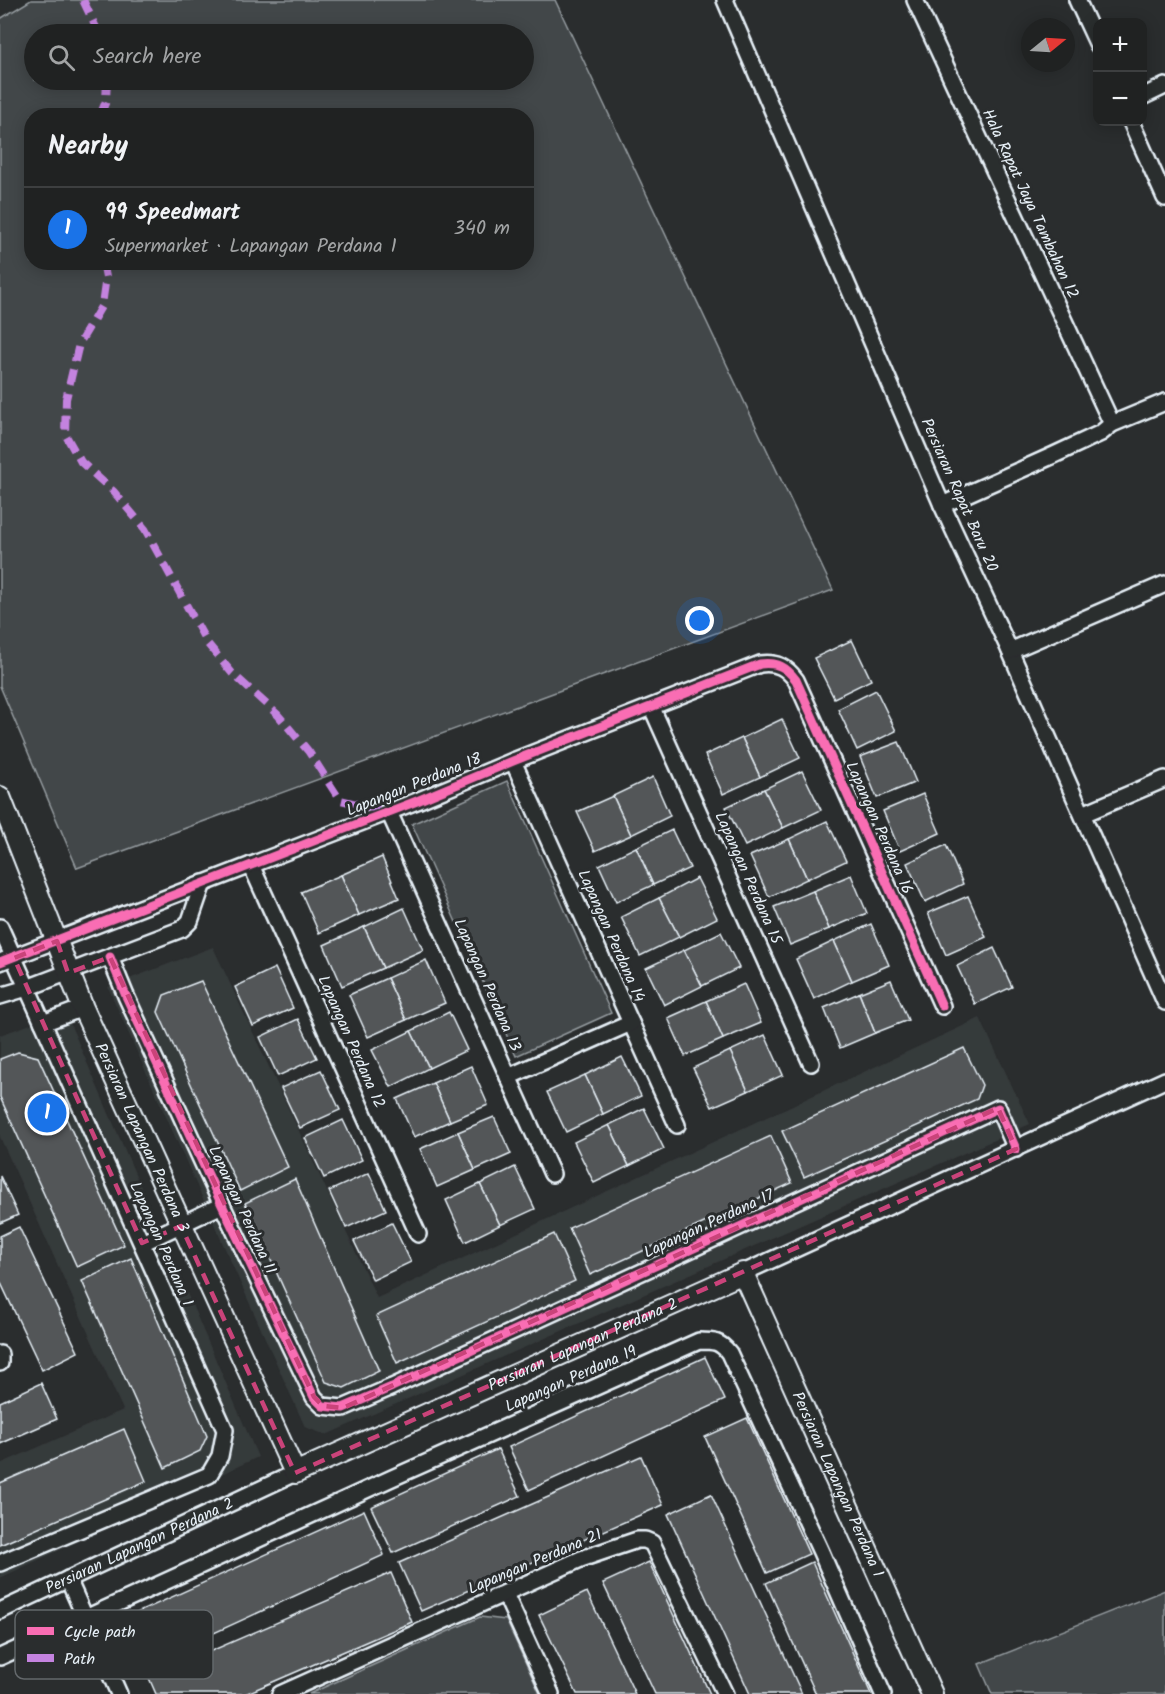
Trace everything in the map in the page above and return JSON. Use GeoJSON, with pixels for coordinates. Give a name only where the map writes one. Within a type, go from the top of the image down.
{"type":"FeatureCollection","features":[{"type":"Feature","properties":{"kind":"street","name":"Persiaran Rapat Baru 20"},"geometry":{"type":"LineString","coordinates":[[725,0],[942,505],[1161,983],[1165,1002]]}},
{"type":"Feature","properties":{"kind":"street","name":"Hala Rapat Jaya Tambahan 12"},"geometry":{"type":"LineString","coordinates":[[915,0],[1112,424]]}},
{"type":"Feature","properties":{"kind":"street"},"geometry":{"type":"LineString","coordinates":[[1077,0],[1093,34]]}},
{"type":"Feature","properties":{"kind":"street"},"geometry":{"type":"LineString","coordinates":[[1147,95],[1165,86]]}},
{"type":"Feature","properties":{"kind":"street"},"geometry":{"type":"LineString","coordinates":[[1133,126],[1165,198]]}},
{"type":"Feature","properties":{"kind":"street"},"geometry":{"type":"LineString","coordinates":[[942,505],[1064,451],[1101,433],[1112,424],[1165,402]]}},
{"type":"Feature","properties":{"kind":"street"},"geometry":{"type":"LineString","coordinates":[[1010,651],[1165,584]]}},
{"type":"Feature","properties":{"kind":"street","name":"Lapangan Perdana 18"},"geometry":{"type":"LineString","coordinates":[[7,960],[389,812],[760,664],[771,663],[783,667]]}},
{"type":"Feature","properties":{"kind":"street","name":"Lapangan Perdana 16"},"geometry":{"type":"LineString","coordinates":[[783,667],[796,680],[942,1006]]}},
{"type":"Feature","properties":{"kind":"street","name":"Lapangan Perdana 15"},"geometry":{"type":"LineString","coordinates":[[652,708],[811,1063]]}},
{"type":"Feature","properties":{"kind":"street","name":"Lapangan Perdana 14"},"geometry":{"type":"LineString","coordinates":[[513,761],[676,1125]]}},
{"type":"Feature","properties":{"kind":"street"},"geometry":{"type":"LineString","coordinates":[[1083,814],[1165,779]]}},
{"type":"Feature","properties":{"kind":"street","name":"Persiaran Lapangan Perdana 3"},"geometry":{"type":"LineString","coordinates":[[0,797],[82,1008],[295,1473]]}},
{"type":"Feature","properties":{"kind":"street","name":"Lapangan Perdana 13"},"geometry":{"type":"LineString","coordinates":[[389,812],[552,1174]]}},
{"type":"Feature","properties":{"kind":"street","name":"Lapangan Perdana 12"},"geometry":{"type":"LineString","coordinates":[[251,865],[418,1234]]}},
{"type":"Feature","properties":{"kind":"street"},"geometry":{"type":"LineString","coordinates":[[0,996],[68,973],[182,929],[190,921],[203,883]]}},
{"type":"Feature","properties":{"kind":"street","name":"Lapangan Perdana 1"},"geometry":{"type":"LineString","coordinates":[[0,927],[7,960],[27,988],[225,1430],[220,1456],[209,1475],[0,1563]]}},
{"type":"Feature","properties":{"kind":"street","name":"Lapangan Perdana 11"},"geometry":{"type":"LineString","coordinates":[[110,957],[222,1205],[314,1397],[323,1406],[344,1408],[392,1387]]}},
{"type":"Feature","properties":{"kind":"street"},"geometry":{"type":"LineString","coordinates":[[43,1023],[82,1008]]}},
{"type":"Feature","properties":{"kind":"street"},"geometry":{"type":"LineString","coordinates":[[508,1077],[631,1023]]}},
{"type":"Feature","properties":{"kind":"street","name":"Persiaran Lapangan Perdana 2"},"geometry":{"type":"LineString","coordinates":[[0,1611],[295,1473],[743,1273],[1165,1080]]}},
{"type":"Feature","properties":{"kind":"street","name":"Lapangan Perdana 17"},"geometry":{"type":"LineString","coordinates":[[392,1387],[998,1108],[1016,1149]]}},
{"type":"Feature","properties":{"kind":"street"},"geometry":{"type":"LineString","coordinates":[[142,1243],[222,1205]]}},
{"type":"Feature","properties":{"kind":"street","name":"Persiaran Lapangan Perdana 1"},"geometry":{"type":"LineString","coordinates":[[743,1273],[932,1694]]}},
{"type":"Feature","properties":{"kind":"street","name":"Lapangan Perdana 19"},"geometry":{"type":"LineString","coordinates":[[103,1610],[699,1341],[712,1341],[723,1344],[729,1353],[821,1552],[883,1694]]}},
{"type":"Feature","properties":{"kind":"street"},"geometry":{"type":"LineString","coordinates":[[0,1354],[0,1363]]}},
{"type":"Feature","properties":{"kind":"street","name":"Lapangan Perdana 21"},"geometry":{"type":"LineString","coordinates":[[280,1694],[581,1559],[637,1540],[652,1543],[725,1694]]}},
{"type":"Feature","properties":{"kind":"street"},"geometry":{"type":"LineString","coordinates":[[68,1579],[82,1610]]}},
{"type":"Feature","properties":{"kind":"street"},"geometry":{"type":"LineString","coordinates":[[505,1594],[551,1694]]}},
{"type":"Feature","properties":{"kind":"street","name":"Lapangan Perdana 19"},"geometry":{"type":"LineString","coordinates":[[0,1657],[15,1650]]}},
{"type":"Feature","properties":{"kind":"street"},"geometry":{"type":"LineString","coordinates":[[112,1679],[119,1694]]}},
{"type":"Feature","properties":{"kind":"highlighted area"},"geometry":{"type":"Polygon","coordinates":[[[57,941],[68,973],[110,957],[314,1397],[323,1406],[343,1408],[998,1108],[1016,1149],[295,1473],[181,1226],[142,1243],[14,958],[57,941]]]}},
{"type":"Feature","properties":{"kind":"shaded area"},"geometry":{"type":"Polygon","coordinates":[[[31,0],[555,0],[833,590],[77,868],[0,686],[0,19],[31,0]]]}},
{"type":"Feature","properties":{"kind":"shaded area"},"geometry":{"type":"Polygon","coordinates":[[[507,781],[611,1013],[516,1056],[412,824],[507,781]]]}},
{"type":"Feature","properties":{"kind":"shaded area"},"geometry":{"type":"Polygon","coordinates":[[[213,947],[377,1298],[980,1018],[1030,1124],[326,1435],[305,1427],[108,987],[213,947]]]}},
{"type":"Feature","properties":{"kind":"shaded area"},"geometry":{"type":"Polygon","coordinates":[[[65,1012],[258,1457],[0,1578],[0,1464],[123,1410],[0,1137],[0,1035],[65,1012]]]}},
{"type":"Feature","properties":{"kind":"shaded area"},"geometry":{"type":"Polygon","coordinates":[[[1165,1590],[1165,1694],[992,1694],[979,1664],[1165,1590]]]}},
{"type":"Feature","properties":{"kind":"shaded area"},"geometry":{"type":"Polygon","coordinates":[[[480,1617],[506,1620],[540,1694],[309,1694],[480,1617]]]}},
{"type":"Feature","properties":{"kind":"building"},"geometry":{"type":"Polygon","coordinates":[[[852,640],[871,680],[834,698],[814,658],[852,640]]]}},
{"type":"Feature","properties":{"kind":"building"},"geometry":{"type":"Polygon","coordinates":[[[876,690],[896,731],[857,750],[838,709],[876,690]]]}},
{"type":"Feature","properties":{"kind":"building"},"geometry":{"type":"Polygon","coordinates":[[[782,719],[800,758],[760,777],[742,738],[782,719]]]}},
{"type":"Feature","properties":{"kind":"building"},"geometry":{"type":"Polygon","coordinates":[[[742,738],[760,777],[723,794],[705,755],[742,738]]]}},
{"type":"Feature","properties":{"kind":"building"},"geometry":{"type":"Polygon","coordinates":[[[899,742],[916,782],[877,798],[860,757],[899,742]]]}},
{"type":"Feature","properties":{"kind":"building"},"geometry":{"type":"Polygon","coordinates":[[[802,771],[821,810],[783,828],[764,789],[802,771]]]}},
{"type":"Feature","properties":{"kind":"building"},"geometry":{"type":"Polygon","coordinates":[[[653,777],[670,816],[631,835],[613,796],[653,777]]]}},
{"type":"Feature","properties":{"kind":"building"},"geometry":{"type":"Polygon","coordinates":[[[764,789],[783,828],[745,846],[726,807],[764,789]]]}},
{"type":"Feature","properties":{"kind":"building"},"geometry":{"type":"Polygon","coordinates":[[[923,794],[940,833],[900,851],[883,811],[923,794]]]}},
{"type":"Feature","properties":{"kind":"building"},"geometry":{"type":"Polygon","coordinates":[[[613,796],[631,835],[595,851],[577,812],[613,796]]]}},
{"type":"Feature","properties":{"kind":"building"},"geometry":{"type":"Polygon","coordinates":[[[827,821],[846,861],[807,879],[789,839],[827,821]]]}},
{"type":"Feature","properties":{"kind":"building"},"geometry":{"type":"Polygon","coordinates":[[[672,830],[690,868],[653,885],[636,847],[672,830]]]}},
{"type":"Feature","properties":{"kind":"building"},"geometry":{"type":"Polygon","coordinates":[[[789,839],[807,879],[769,897],[750,856],[789,839]]]}},
{"type":"Feature","properties":{"kind":"building"},"geometry":{"type":"Polygon","coordinates":[[[946,845],[963,884],[925,902],[907,863],[946,845]]]}},
{"type":"Feature","properties":{"kind":"building"},"geometry":{"type":"Polygon","coordinates":[[[636,847],[653,885],[616,902],[599,865],[636,847]]]}},
{"type":"Feature","properties":{"kind":"building"},"geometry":{"type":"Polygon","coordinates":[[[382,857],[399,898],[359,915],[341,875],[382,857]]]}},
{"type":"Feature","properties":{"kind":"building"},"geometry":{"type":"Polygon","coordinates":[[[341,875],[359,915],[319,933],[301,892],[341,875]]]}},
{"type":"Feature","properties":{"kind":"building"},"geometry":{"type":"Polygon","coordinates":[[[851,875],[867,913],[829,929],[813,891],[851,875]]]}},
{"type":"Feature","properties":{"kind":"building"},"geometry":{"type":"Polygon","coordinates":[[[697,878],[717,918],[679,937],[659,898],[697,878]]]}},
{"type":"Feature","properties":{"kind":"building"},"geometry":{"type":"Polygon","coordinates":[[[813,891],[829,929],[790,945],[774,907],[813,891]]]}},
{"type":"Feature","properties":{"kind":"building"},"geometry":{"type":"Polygon","coordinates":[[[968,896],[986,937],[946,955],[928,913],[968,896]]]}},
{"type":"Feature","properties":{"kind":"building"},"geometry":{"type":"Polygon","coordinates":[[[659,898],[679,937],[640,956],[621,917],[659,898]]]}},
{"type":"Feature","properties":{"kind":"building"},"geometry":{"type":"Polygon","coordinates":[[[404,908],[423,950],[383,968],[364,927],[404,908]]]}},
{"type":"Feature","properties":{"kind":"building"},"geometry":{"type":"Polygon","coordinates":[[[871,924],[889,965],[852,981],[834,941],[871,924]]]}},
{"type":"Feature","properties":{"kind":"building"},"geometry":{"type":"Polygon","coordinates":[[[364,927],[383,968],[342,986],[324,945],[364,927]]]}},
{"type":"Feature","properties":{"kind":"building"},"geometry":{"type":"Polygon","coordinates":[[[721,932],[739,968],[702,986],[684,950],[721,932]]]}},
{"type":"Feature","properties":{"kind":"building"},"geometry":{"type":"Polygon","coordinates":[[[834,941],[852,981],[814,999],[796,959],[834,941]]]}},
{"type":"Feature","properties":{"kind":"building"},"geometry":{"type":"Polygon","coordinates":[[[994,948],[1012,987],[975,1004],[957,966],[994,948]]]}},
{"type":"Feature","properties":{"kind":"building"},"geometry":{"type":"Polygon","coordinates":[[[684,950],[702,986],[664,1005],[646,968],[684,950]]]}},
{"type":"Feature","properties":{"kind":"building"},"geometry":{"type":"Polygon","coordinates":[[[426,960],[445,1003],[406,1020],[387,978],[426,960]]]}},
{"type":"Feature","properties":{"kind":"building"},"geometry":{"type":"Polygon","coordinates":[[[275,968],[293,1008],[253,1026],[235,987],[275,968]]]}},
{"type":"Feature","properties":{"kind":"building"},"geometry":{"type":"Polygon","coordinates":[[[387,978],[406,1020],[368,1037],[349,995],[387,978]]]}},
{"type":"Feature","properties":{"kind":"building"},"geometry":{"type":"Polygon","coordinates":[[[891,980],[908,1020],[875,1033],[859,993],[891,980]]]}},
{"type":"Feature","properties":{"kind":"building"},"geometry":{"type":"Polygon","coordinates":[[[201,981],[288,1167],[240,1191],[158,1012],[164,995],[201,981]]]}},
{"type":"Feature","properties":{"kind":"building"},"geometry":{"type":"Polygon","coordinates":[[[744,984],[761,1023],[723,1039],[706,1001],[744,984]]]}},
{"type":"Feature","properties":{"kind":"building"},"geometry":{"type":"Polygon","coordinates":[[[859,993],[875,1033],[840,1048],[824,1008],[859,993]]]}},
{"type":"Feature","properties":{"kind":"building"},"geometry":{"type":"Polygon","coordinates":[[[706,1001],[723,1039],[685,1056],[668,1018],[706,1001]]]}},
{"type":"Feature","properties":{"kind":"building"},"geometry":{"type":"Polygon","coordinates":[[[449,1012],[467,1050],[429,1068],[411,1031],[449,1012]]]}},
{"type":"Feature","properties":{"kind":"building"},"geometry":{"type":"Polygon","coordinates":[[[298,1019],[317,1058],[278,1076],[260,1037],[298,1019]]]}},
{"type":"Feature","properties":{"kind":"building"},"geometry":{"type":"Polygon","coordinates":[[[411,1031],[429,1068],[391,1087],[372,1050],[411,1031]]]}},
{"type":"Feature","properties":{"kind":"building"},"geometry":{"type":"Polygon","coordinates":[[[765,1035],[783,1075],[748,1091],[730,1051],[765,1035]]]}},
{"type":"Feature","properties":{"kind":"building"},"geometry":{"type":"Polygon","coordinates":[[[964,1048],[982,1085],[977,1099],[804,1177],[782,1131],[964,1048]]]}},
{"type":"Feature","properties":{"kind":"building"},"geometry":{"type":"Polygon","coordinates":[[[730,1051],[748,1091],[712,1107],[693,1068],[730,1051]]]}},
{"type":"Feature","properties":{"kind":"building"},"geometry":{"type":"Polygon","coordinates":[[[18,1052],[38,1057],[124,1245],[77,1267],[0,1097],[0,1059],[18,1052]]]}},
{"type":"Feature","properties":{"kind":"building"},"geometry":{"type":"Polygon","coordinates":[[[622,1057],[641,1096],[603,1114],[585,1075],[622,1057]]]}},
{"type":"Feature","properties":{"kind":"building"},"geometry":{"type":"Polygon","coordinates":[[[471,1066],[488,1105],[450,1121],[433,1083],[471,1066]]]}},
{"type":"Feature","properties":{"kind":"building"},"geometry":{"type":"Polygon","coordinates":[[[321,1070],[340,1110],[300,1128],[281,1088],[321,1070]]]}},
{"type":"Feature","properties":{"kind":"building"},"geometry":{"type":"Polygon","coordinates":[[[585,1075],[603,1114],[566,1132],[547,1092],[585,1075]]]}},
{"type":"Feature","properties":{"kind":"building"},"geometry":{"type":"Polygon","coordinates":[[[433,1083],[450,1121],[414,1137],[397,1099],[433,1083]]]}},
{"type":"Feature","properties":{"kind":"building"},"geometry":{"type":"Polygon","coordinates":[[[644,1108],[664,1149],[629,1166],[609,1125],[644,1108]]]}},
{"type":"Feature","properties":{"kind":"building"},"geometry":{"type":"Polygon","coordinates":[[[494,1117],[511,1154],[475,1170],[458,1132],[494,1117]]]}},
{"type":"Feature","properties":{"kind":"building"},"geometry":{"type":"Polygon","coordinates":[[[343,1120],[362,1160],[324,1178],[305,1138],[343,1120]]]}},
{"type":"Feature","properties":{"kind":"building"},"geometry":{"type":"Polygon","coordinates":[[[609,1125],[629,1166],[594,1183],[574,1142],[609,1125]]]}},
{"type":"Feature","properties":{"kind":"building"},"geometry":{"type":"Polygon","coordinates":[[[458,1132],[475,1170],[437,1187],[420,1149],[458,1132]]]}},
{"type":"Feature","properties":{"kind":"building"},"geometry":{"type":"Polygon","coordinates":[[[771,1136],[792,1183],[590,1275],[569,1228],[771,1136]]]}},
{"type":"Feature","properties":{"kind":"building"},"geometry":{"type":"Polygon","coordinates":[[[515,1167],[535,1209],[500,1225],[480,1184],[515,1167]]]}},
{"type":"Feature","properties":{"kind":"building"},"geometry":{"type":"Polygon","coordinates":[[[369,1173],[386,1210],[346,1228],[329,1191],[369,1173]]]}},
{"type":"Feature","properties":{"kind":"building"},"geometry":{"type":"Polygon","coordinates":[[[0,1176],[18,1215],[0,1223],[0,1176]]]}},
{"type":"Feature","properties":{"kind":"building"},"geometry":{"type":"Polygon","coordinates":[[[295,1179],[379,1371],[344,1388],[326,1382],[245,1203],[295,1179]]]}},
{"type":"Feature","properties":{"kind":"building"},"geometry":{"type":"Polygon","coordinates":[[[480,1184],[500,1225],[465,1242],[446,1200],[480,1184]]]}},
{"type":"Feature","properties":{"kind":"building"},"geometry":{"type":"Polygon","coordinates":[[[392,1223],[411,1262],[373,1280],[354,1241],[392,1223]]]}},
{"type":"Feature","properties":{"kind":"building"},"geometry":{"type":"Polygon","coordinates":[[[19,1227],[78,1352],[42,1370],[0,1281],[0,1236],[19,1227]]]}},
{"type":"Feature","properties":{"kind":"building"},"geometry":{"type":"Polygon","coordinates":[[[554,1234],[575,1281],[397,1363],[376,1316],[554,1234]]]}},
{"type":"Feature","properties":{"kind":"building"},"geometry":{"type":"Polygon","coordinates":[[[131,1258],[207,1436],[200,1451],[165,1468],[82,1281],[131,1258]]]}},
{"type":"Feature","properties":{"kind":"building"},"geometry":{"type":"Polygon","coordinates":[[[705,1357],[725,1400],[529,1490],[509,1447],[705,1357]]]}},
{"type":"Feature","properties":{"kind":"building"},"geometry":{"type":"Polygon","coordinates":[[[41,1383],[57,1419],[0,1444],[0,1402],[41,1383]]]}},
{"type":"Feature","properties":{"kind":"building"},"geometry":{"type":"Polygon","coordinates":[[[747,1418],[809,1554],[767,1573],[705,1437],[747,1418]]]}},
{"type":"Feature","properties":{"kind":"building"},"geometry":{"type":"Polygon","coordinates":[[[124,1429],[146,1481],[0,1545],[0,1483],[124,1429]]]}},
{"type":"Feature","properties":{"kind":"building"},"geometry":{"type":"Polygon","coordinates":[[[498,1449],[520,1496],[393,1553],[371,1507],[498,1449]]]}},
{"type":"Feature","properties":{"kind":"building"},"geometry":{"type":"Polygon","coordinates":[[[641,1456],[663,1505],[421,1611],[399,1563],[641,1456]]]}},
{"type":"Feature","properties":{"kind":"building"},"geometry":{"type":"Polygon","coordinates":[[[711,1494],[802,1694],[750,1694],[668,1514],[711,1494]]]}},
{"type":"Feature","properties":{"kind":"building"},"geometry":{"type":"Polygon","coordinates":[[[364,1510],[384,1555],[213,1633],[213,1610],[143,1610],[364,1510]]]}},
{"type":"Feature","properties":{"kind":"building"},"geometry":{"type":"Polygon","coordinates":[[[649,1562],[710,1694],[655,1694],[603,1583],[649,1562]]]}},
{"type":"Feature","properties":{"kind":"building"},"geometry":{"type":"Polygon","coordinates":[[[812,1562],[871,1694],[816,1694],[766,1583],[812,1562]]]}},
{"type":"Feature","properties":{"kind":"building"},"geometry":{"type":"Polygon","coordinates":[[[391,1573],[412,1622],[245,1694],[156,1694],[149,1679],[213,1679],[213,1650],[391,1573]]]}},
{"type":"Feature","properties":{"kind":"building"},"geometry":{"type":"Polygon","coordinates":[[[587,1592],[635,1694],[577,1694],[539,1615],[587,1592]]]}},
{"type":"Feature","properties":{"kind":"marked path"},"geometry":{"type":"LineString","coordinates":[[83,0],[94,24]]}},
{"type":"Feature","properties":{"kind":"marked path"},"geometry":{"type":"LineString","coordinates":[[103,108],[107,90]]}},
{"type":"Feature","properties":{"kind":"marked path"},"geometry":{"type":"LineString","coordinates":[[105,270],[106,277],[102,305],[79,344],[66,399],[65,434],[81,462],[114,492],[145,529],[207,643],[232,673],[278,715],[309,752],[340,800],[386,811]]}},
{"type":"Feature","properties":{"kind":"cycle path"},"geometry":{"type":"LineString","coordinates":[[0,962],[417,801],[760,664],[772,664],[785,669],[796,680],[942,1006]]}},
{"type":"Feature","properties":{"kind":"cycle path"},"geometry":{"type":"LineString","coordinates":[[110,957],[222,1205],[314,1397],[323,1406],[343,1408],[392,1387],[998,1108],[1016,1149]]}},
{"type":"Feature","properties":{"kind":"place","name":"99 Speedmart"},"geometry":{"type":"Point","coordinates":[47,1113]}}]}
